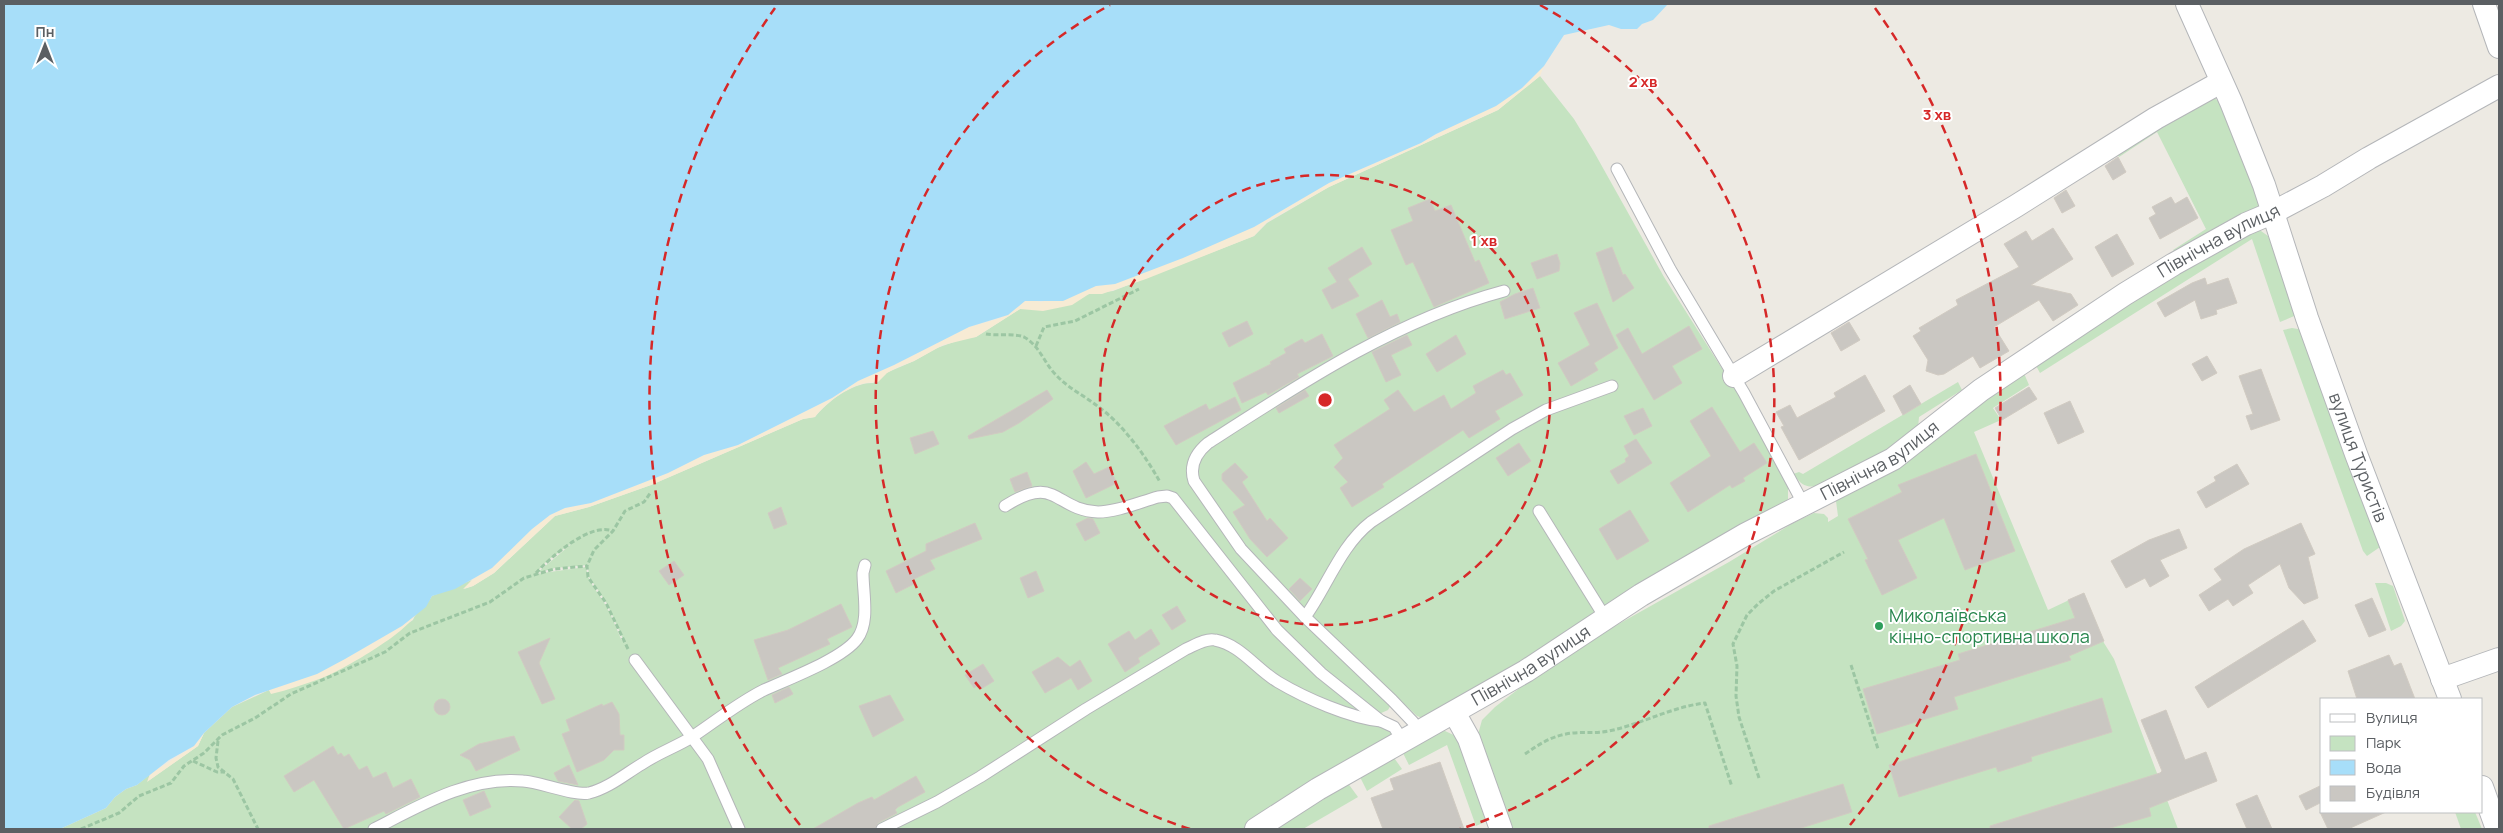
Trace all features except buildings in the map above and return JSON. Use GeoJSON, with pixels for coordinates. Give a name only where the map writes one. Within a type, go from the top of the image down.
{"type":"FeatureCollection","features":[{"type":"Feature","properties":{"kind":"street","name":"вулиця Туристів"},"geometry":{"type":"LineString","coordinates":[[2187,4],[2264,185],[2356,454],[2446,689]]}},
{"type":"Feature","properties":{"kind":"street"},"geometry":{"type":"LineString","coordinates":[[2484,4],[2499,47]]}},
{"type":"Feature","properties":{"kind":"street"},"geometry":{"type":"LineString","coordinates":[[1734,376],[2016,206],[2156,118],[2221,82]]}},
{"type":"Feature","properties":{"kind":"street","name":"Північна вулиця"},"geometry":{"type":"LineString","coordinates":[[1256,829],[1318,789],[1455,714],[1526,671],[1641,595],[1746,534],[1893,459],[1981,390],[2125,294],[2221,237],[2272,213],[2499,86]]}},
{"type":"Feature","properties":{"kind":"street"},"geometry":{"type":"LineString","coordinates":[[2446,689],[2499,658]]}},
{"type":"Feature","properties":{"kind":"street"},"geometry":{"type":"LineString","coordinates":[[1455,714],[1469,739],[1501,829]]}},
{"type":"Feature","properties":{"kind":"street"},"geometry":{"type":"LineString","coordinates":[[2483,791],[2497,829]]}},
{"type":"Feature","properties":{"kind":"lane"},"geometry":{"type":"LineString","coordinates":[[1617,169],[1670,269],[1734,376],[1804,505]]}},
{"type":"Feature","properties":{"kind":"lane"},"geometry":{"type":"LineString","coordinates":[[1005,506],[1022,495],[1033,492],[1046,492],[1082,510],[1100,512],[1168,496],[1174,498],[1277,630],[1321,673],[1381,721],[1411,737],[1413,722],[1305,617],[1241,549],[1194,481],[1192,474],[1194,458],[1198,451],[1253,413],[1348,356],[1444,310],[1504,291]]}},
{"type":"Feature","properties":{"kind":"lane"},"geometry":{"type":"LineString","coordinates":[[1305,617],[1334,568],[1363,529],[1371,522],[1512,429],[1546,410],[1612,386]]}},
{"type":"Feature","properties":{"kind":"lane"},"geometry":{"type":"LineString","coordinates":[[1539,511],[1606,619]]}},
{"type":"Feature","properties":{"kind":"lane"},"geometry":{"type":"LineString","coordinates":[[374,829],[436,798],[464,788],[498,781],[523,781],[574,792],[588,793],[611,784],[665,750],[692,737],[735,706],[836,656],[856,641],[863,629],[862,574],[865,565]]}},
{"type":"Feature","properties":{"kind":"lane"},"geometry":{"type":"LineString","coordinates":[[882,829],[937,802],[973,781],[1086,708],[1186,648],[1213,639],[1233,645],[1278,682],[1367,720],[1381,721]]}},
{"type":"Feature","properties":{"kind":"lane"},"geometry":{"type":"LineString","coordinates":[[635,660],[708,759],[739,829]]}},
{"type":"Feature","properties":{"kind":"path"},"geometry":{"type":"LineString","coordinates":[[1036,346],[1044,327],[1075,321],[1139,289]]}},
{"type":"Feature","properties":{"kind":"path"},"geometry":{"type":"LineString","coordinates":[[986,334],[1022,336],[1036,346],[1053,373],[1062,382],[1098,406],[1119,427],[1151,466],[1168,496]]}},
{"type":"Feature","properties":{"kind":"path"},"geometry":{"type":"LineString","coordinates":[[635,660],[606,604],[588,577],[587,566],[594,550],[613,531],[625,511],[644,502],[651,492]]}},
{"type":"Feature","properties":{"kind":"path"},"geometry":{"type":"LineString","coordinates":[[536,574],[548,561],[586,534],[606,528],[613,531]]}},
{"type":"Feature","properties":{"kind":"path"},"geometry":{"type":"LineString","coordinates":[[1759,778],[1739,717],[1736,696],[1737,666],[1733,644],[1747,615],[1758,604],[1774,591],[1844,552]]}},
{"type":"Feature","properties":{"kind":"path"},"geometry":{"type":"LineString","coordinates":[[82,829],[119,813],[139,796],[171,783],[184,766],[193,761],[222,735],[255,718],[291,694],[385,652],[410,634],[490,602],[524,578],[554,569],[587,566]]}},
{"type":"Feature","properties":{"kind":"path"},"geometry":{"type":"LineString","coordinates":[[1851,665],[1878,749]]}},
{"type":"Feature","properties":{"kind":"path"},"geometry":{"type":"LineString","coordinates":[[1525,754],[1550,738],[1568,733],[1590,734],[1608,731],[1684,705],[1705,703],[1732,787]]}},
{"type":"Feature","properties":{"kind":"path"},"geometry":{"type":"LineString","coordinates":[[218,740],[216,758],[218,767],[232,779],[258,829]]}},
{"type":"Feature","properties":{"kind":"path"},"geometry":{"type":"LineString","coordinates":[[193,761],[217,772],[226,772]]}},
{"type":"Feature","properties":{"kind":"green space"},"geometry":{"type":"Polygon","coordinates":[[[1540,76],[1574,119],[1664,277],[1740,397],[1788,486],[1788,499],[1783,505],[1425,719],[1417,716],[1396,696],[1388,710],[1370,718],[1279,678],[1214,637],[979,775],[876,829],[60,829],[106,808],[115,797],[126,789],[137,785],[150,774],[148,781],[191,751],[198,746],[204,733],[232,707],[269,690],[271,693],[291,688],[328,673],[363,654],[413,620],[432,596],[472,580],[464,589],[473,586],[494,573],[555,516],[589,507],[651,485],[803,419],[815,417],[833,399],[849,389],[873,383],[886,373],[914,361],[937,348],[965,338],[976,337],[1020,309],[1049,309],[1089,294],[1113,291],[1254,236],[1267,223],[1329,187],[1498,110],[1540,76]],[[576,540],[547,561],[535,574],[586,567],[587,573],[591,583],[606,606],[621,639],[625,643],[606,602],[589,577],[588,565],[555,568],[537,573],[576,540]]]}},
{"type":"Feature","properties":{"kind":"green space"},"geometry":{"type":"Polygon","coordinates":[[[2212,96],[2224,106],[2264,204],[2179,255],[2173,250],[2206,229],[2157,132],[2119,157],[2116,153],[2212,96]]]}},
{"type":"Feature","properties":{"kind":"green space"},"geometry":{"type":"Polygon","coordinates":[[[2250,230],[2261,231],[2268,236],[2299,314],[2280,322],[2252,239],[2040,373],[2034,362],[2250,230]]]}},
{"type":"Feature","properties":{"kind":"green space"},"geometry":{"type":"Polygon","coordinates":[[[2292,328],[2304,330],[2380,547],[2367,556],[2363,551],[2283,330],[2292,328]]]}},
{"type":"Feature","properties":{"kind":"green space","name":"Миколаївська кінно-спортивна школа"},"geometry":{"type":"Polygon","coordinates":[[[2023,371],[2029,385],[1993,408],[2001,420],[1974,432],[2048,610],[2084,593],[2104,643],[2114,659],[2178,829],[1506,829],[1477,738],[1482,720],[1495,707],[1525,684],[1599,635],[1729,562],[1793,523],[1814,513],[1824,514],[1828,518],[1828,522],[1838,516],[1836,501],[2023,371]]]}},
{"type":"Feature","properties":{"kind":"green space"},"geometry":{"type":"Polygon","coordinates":[[[1958,382],[1962,390],[1919,417],[1918,428],[1912,436],[1819,486],[1810,487],[1804,485],[1793,474],[1799,472],[1803,474],[1958,382]]]}},
{"type":"Feature","properties":{"kind":"green space"},"geometry":{"type":"Polygon","coordinates":[[[2375,583],[2386,583],[2393,586],[2405,621],[2401,626],[2391,631],[2375,583]]]}},
{"type":"Feature","properties":{"kind":"green space"},"geometry":{"type":"Polygon","coordinates":[[[1211,644],[1231,653],[1266,679],[1285,690],[1382,727],[1395,734],[1243,829],[890,829],[1190,650],[1211,644]]]}},
{"type":"Feature","properties":{"kind":"green space"},"geometry":{"type":"Polygon","coordinates":[[[1445,731],[1458,737],[1489,820],[1476,826],[1447,745],[1409,765],[1403,753],[1436,732],[1445,731]]]}},
{"type":"Feature","properties":{"kind":"green space"},"geometry":{"type":"Polygon","coordinates":[[[1392,755],[1402,769],[1367,791],[1360,777],[1392,755]]]}},
{"type":"Feature","properties":{"kind":"green space"},"geometry":{"type":"Polygon","coordinates":[[[1347,782],[1358,797],[1303,829],[1271,829],[1347,782]]]}},
{"type":"Feature","properties":{"kind":"green space"},"geometry":{"type":"Polygon","coordinates":[[[2455,813],[2475,813],[2482,829],[2461,829],[2455,813]]]}},
{"type":"Feature","properties":{"kind":"sand"},"geometry":{"type":"Polygon","coordinates":[[[1544,66],[1540,76],[1498,110],[1329,187],[1267,222],[1254,236],[1146,279],[1102,294],[1089,294],[1072,305],[1043,311],[1020,309],[976,337],[943,345],[887,373],[878,382],[859,385],[845,391],[831,401],[815,417],[803,419],[651,485],[589,507],[555,516],[494,573],[473,586],[463,589],[472,580],[492,567],[532,529],[550,515],[565,508],[591,503],[668,473],[704,455],[738,445],[832,398],[858,381],[969,327],[1001,318],[1025,301],[1041,302],[1096,286],[1115,284],[1254,227],[1329,183],[1421,143],[1522,88],[1544,66]]]}},
{"type":"Feature","properties":{"kind":"sand"},"geometry":{"type":"Polygon","coordinates":[[[415,614],[401,630],[388,640],[344,667],[322,678],[271,694],[269,690],[309,676],[359,651],[394,630],[415,614]]]}},
{"type":"Feature","properties":{"kind":"sand"},"geometry":{"type":"Polygon","coordinates":[[[204,733],[198,746],[147,782],[150,774],[194,746],[204,733]]]}},
{"type":"Feature","properties":{"kind":"water"},"geometry":{"type":"Polygon","coordinates":[[[4,4],[1668,4],[1653,20],[1642,24],[1637,29],[1621,29],[1609,25],[1564,35],[1544,66],[1522,88],[1496,106],[1421,143],[1329,183],[1254,227],[1183,258],[1115,284],[1096,286],[1063,301],[1025,301],[1008,315],[969,327],[858,381],[832,398],[738,445],[704,455],[668,473],[591,503],[565,508],[550,515],[532,529],[492,568],[455,589],[432,596],[426,607],[402,626],[317,674],[255,695],[232,707],[204,733],[194,746],[169,760],[137,785],[126,789],[115,797],[106,808],[60,829],[4,829],[4,4]]]}},
{"type":"Feature","properties":{"kind":"place","name":"Миколаївська кінно-спортивна школа"},"geometry":{"type":"Point","coordinates":[1879,626]}}]}
